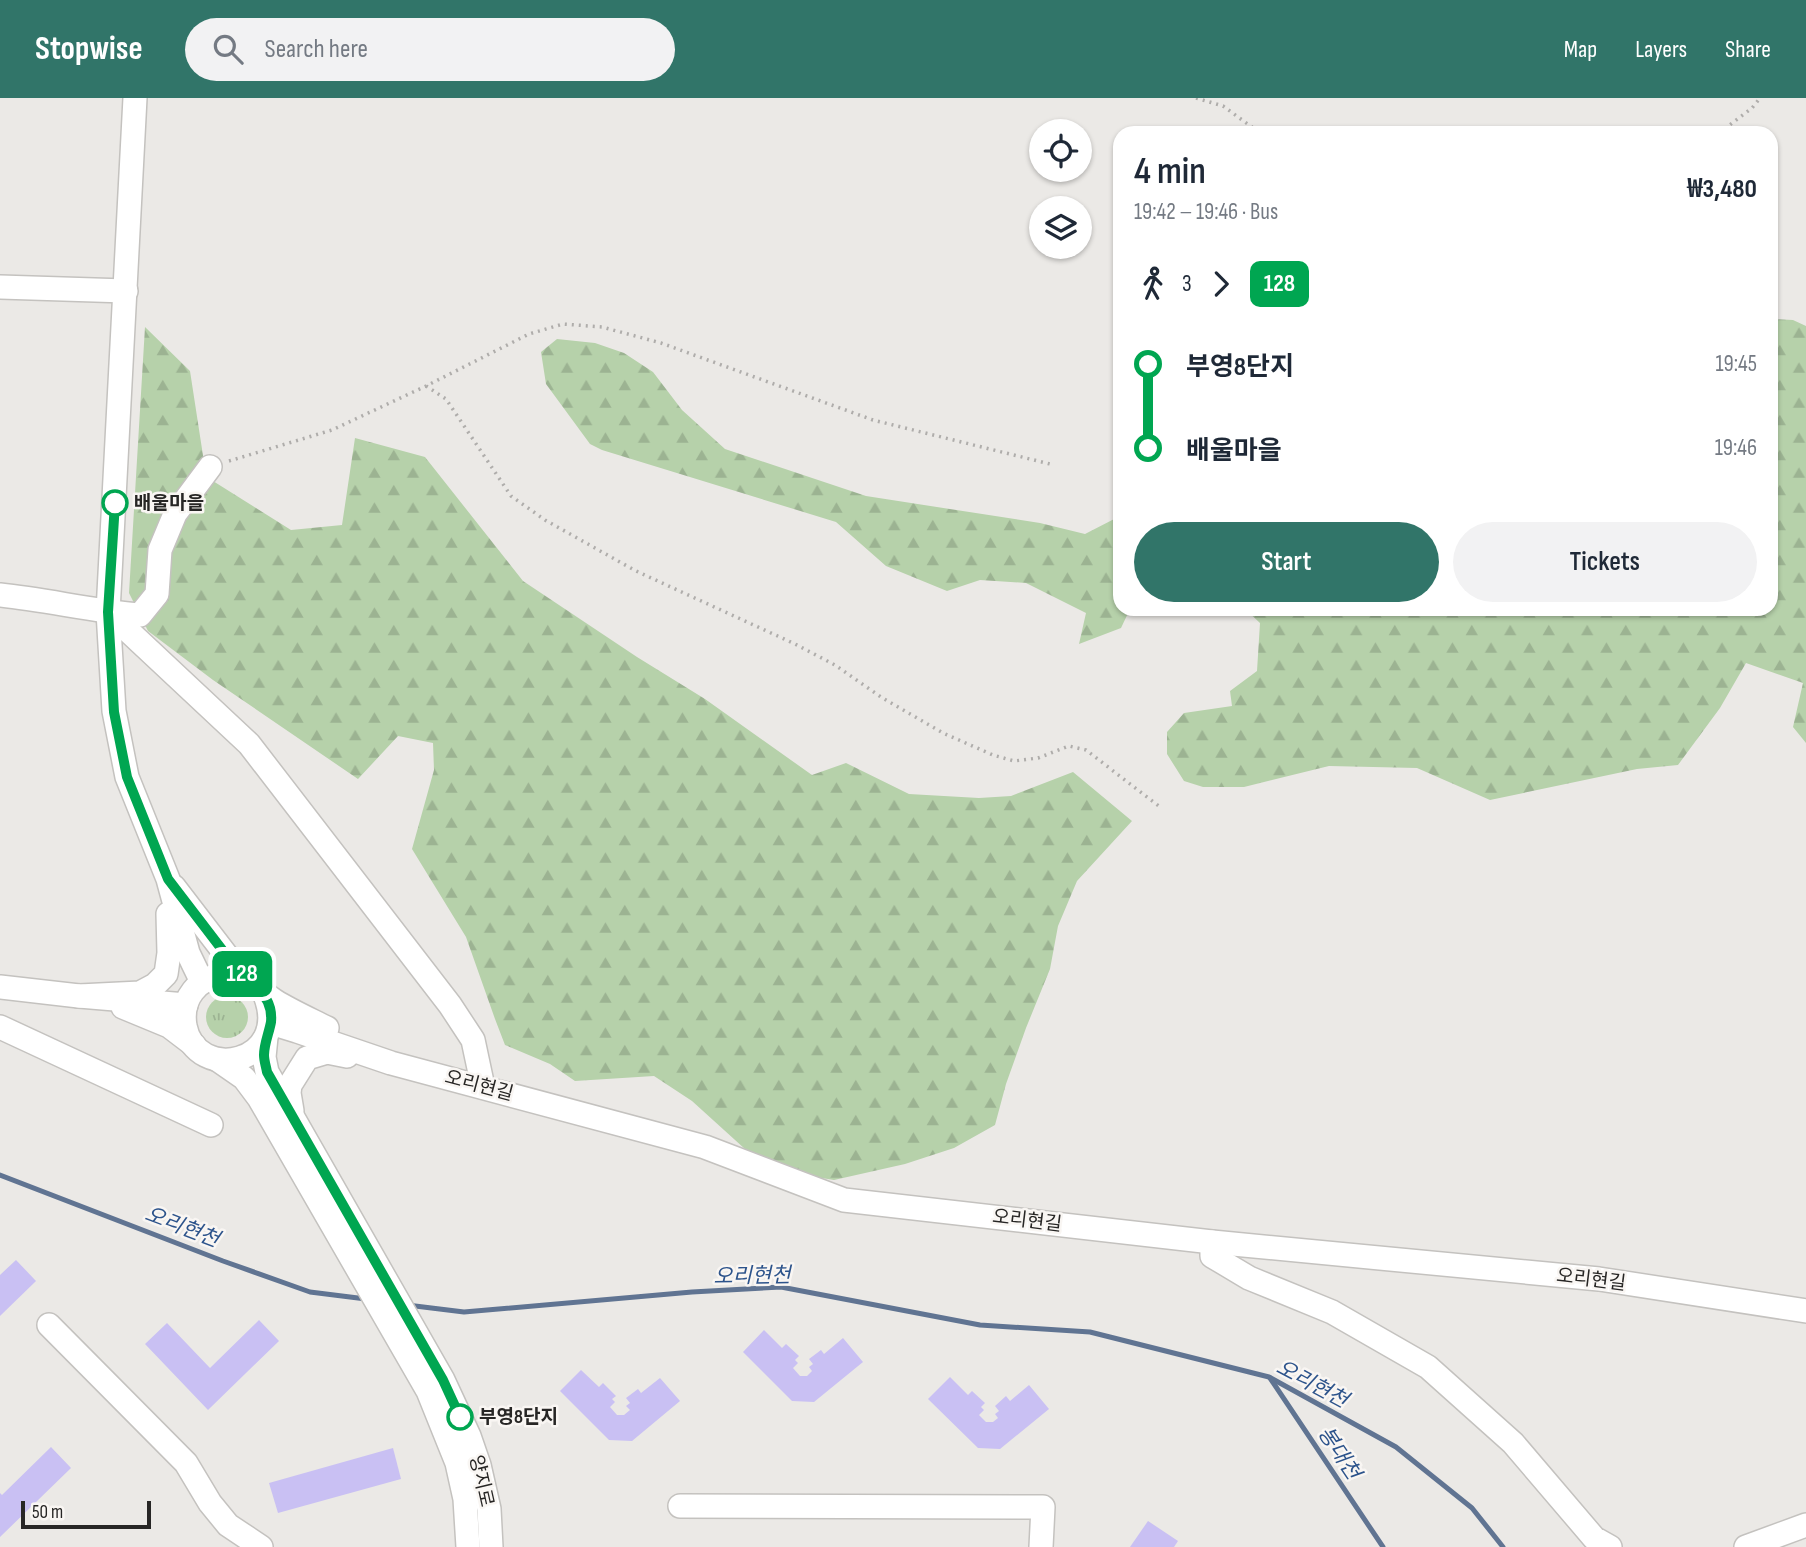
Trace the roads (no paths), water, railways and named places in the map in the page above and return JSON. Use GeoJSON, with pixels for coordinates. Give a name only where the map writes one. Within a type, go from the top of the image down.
{"type":"FeatureCollection","features":[{"type":"Feature","properties":{"kind":"street"},"geometry":{"type":"LineString","coordinates":[[135,98],[108,612],[114,712],[127,777],[168,879],[188,953],[202,982]]}},
{"type":"Feature","properties":{"kind":"street"},"geometry":{"type":"LineString","coordinates":[[0,287],[125,291]]}},
{"type":"Feature","properties":{"kind":"street"},"geometry":{"type":"LineString","coordinates":[[0,595],[140,615],[157,594],[160,550],[175,514],[210,467]]}},
{"type":"Feature","properties":{"kind":"street"},"geometry":{"type":"LineString","coordinates":[[108,612],[249,744],[450,1004],[473,1040],[483,1087]]}},
{"type":"Feature","properties":{"kind":"street"},"geometry":{"type":"LineString","coordinates":[[168,879],[243,977]]}},
{"type":"Feature","properties":{"kind":"street"},"geometry":{"type":"LineString","coordinates":[[79,996],[140,993],[155,985],[166,974],[169,953],[168,879]]}},
{"type":"Feature","properties":{"kind":"street"},"geometry":{"type":"LineString","coordinates":[[194,1045],[186,1033],[184,1019],[186,1004],[192,992],[202,982],[215,975],[229,974],[256,984],[265,995],[270,1009],[264,1057],[267,1072],[294,1120],[323,1190]]}},
{"type":"Feature","properties":{"kind":"street"},"geometry":{"type":"LineString","coordinates":[[186,1004],[6,987],[3,1028],[211,1125]]}},
{"type":"Feature","properties":{"kind":"street"},"geometry":{"type":"LineString","coordinates":[[265,995],[391,1063]]}},
{"type":"Feature","properties":{"kind":"street"},"geometry":{"type":"LineString","coordinates":[[79,996],[128,1009],[159,1021],[204,1055],[218,1060],[244,1078],[323,1190]]}},
{"type":"Feature","properties":{"kind":"street"},"geometry":{"type":"LineString","coordinates":[[218,1060],[246,1056],[258,1048],[268,1030]]}},
{"type":"Feature","properties":{"kind":"street","name":"오리현길"},"geometry":{"type":"LineString","coordinates":[[268,1030],[705,1147],[844,1200],[1212,1242],[1599,1279],[1806,1311]]}},
{"type":"Feature","properties":{"kind":"street"},"geometry":{"type":"LineString","coordinates":[[294,1120],[289,1102],[290,1085],[307,1058],[327,1052],[391,1063]]}},
{"type":"Feature","properties":{"kind":"street","name":"양지로"},"geometry":{"type":"LineString","coordinates":[[323,1190],[436,1385],[469,1436],[489,1509],[473,1546]]}},
{"type":"Feature","properties":{"kind":"street"},"geometry":{"type":"LineString","coordinates":[[1212,1242],[1212,1256],[1249,1278],[1332,1312],[1428,1367],[1513,1443],[1594,1538],[1610,1547]]}},
{"type":"Feature","properties":{"kind":"street"},"geometry":{"type":"LineString","coordinates":[[49,1325],[186,1463],[210,1503],[228,1525],[261,1547]]}},
{"type":"Feature","properties":{"kind":"street"},"geometry":{"type":"LineString","coordinates":[[680,1506],[1043,1507],[1041,1547]]}},
{"type":"Feature","properties":{"kind":"street"},"geometry":{"type":"LineString","coordinates":[[1746,1547],[1806,1525]]}},
{"type":"Feature","properties":{"kind":"waterway","name":"오리현천"},"geometry":{"type":"LineString","coordinates":[[0,1175],[310,1292],[366,1299]]}},
{"type":"Feature","properties":{"kind":"waterway","name":"오리현천"},"geometry":{"type":"LineString","coordinates":[[407,1305],[464,1312],[781,1287],[980,1325],[1090,1332],[1269,1377],[1396,1447],[1472,1508],[1503,1547]]}},
{"type":"Feature","properties":{"kind":"waterway","name":"봉대천"},"geometry":{"type":"LineString","coordinates":[[1270,1378],[1383,1547]]}},
{"type":"Feature","properties":{"kind":"place","name":"배울마을"},"geometry":{"type":"Point","coordinates":[115,503]}},
{"type":"Feature","properties":{"kind":"place","name":"부영8단지"},"geometry":{"type":"Point","coordinates":[460,1417]}}]}
